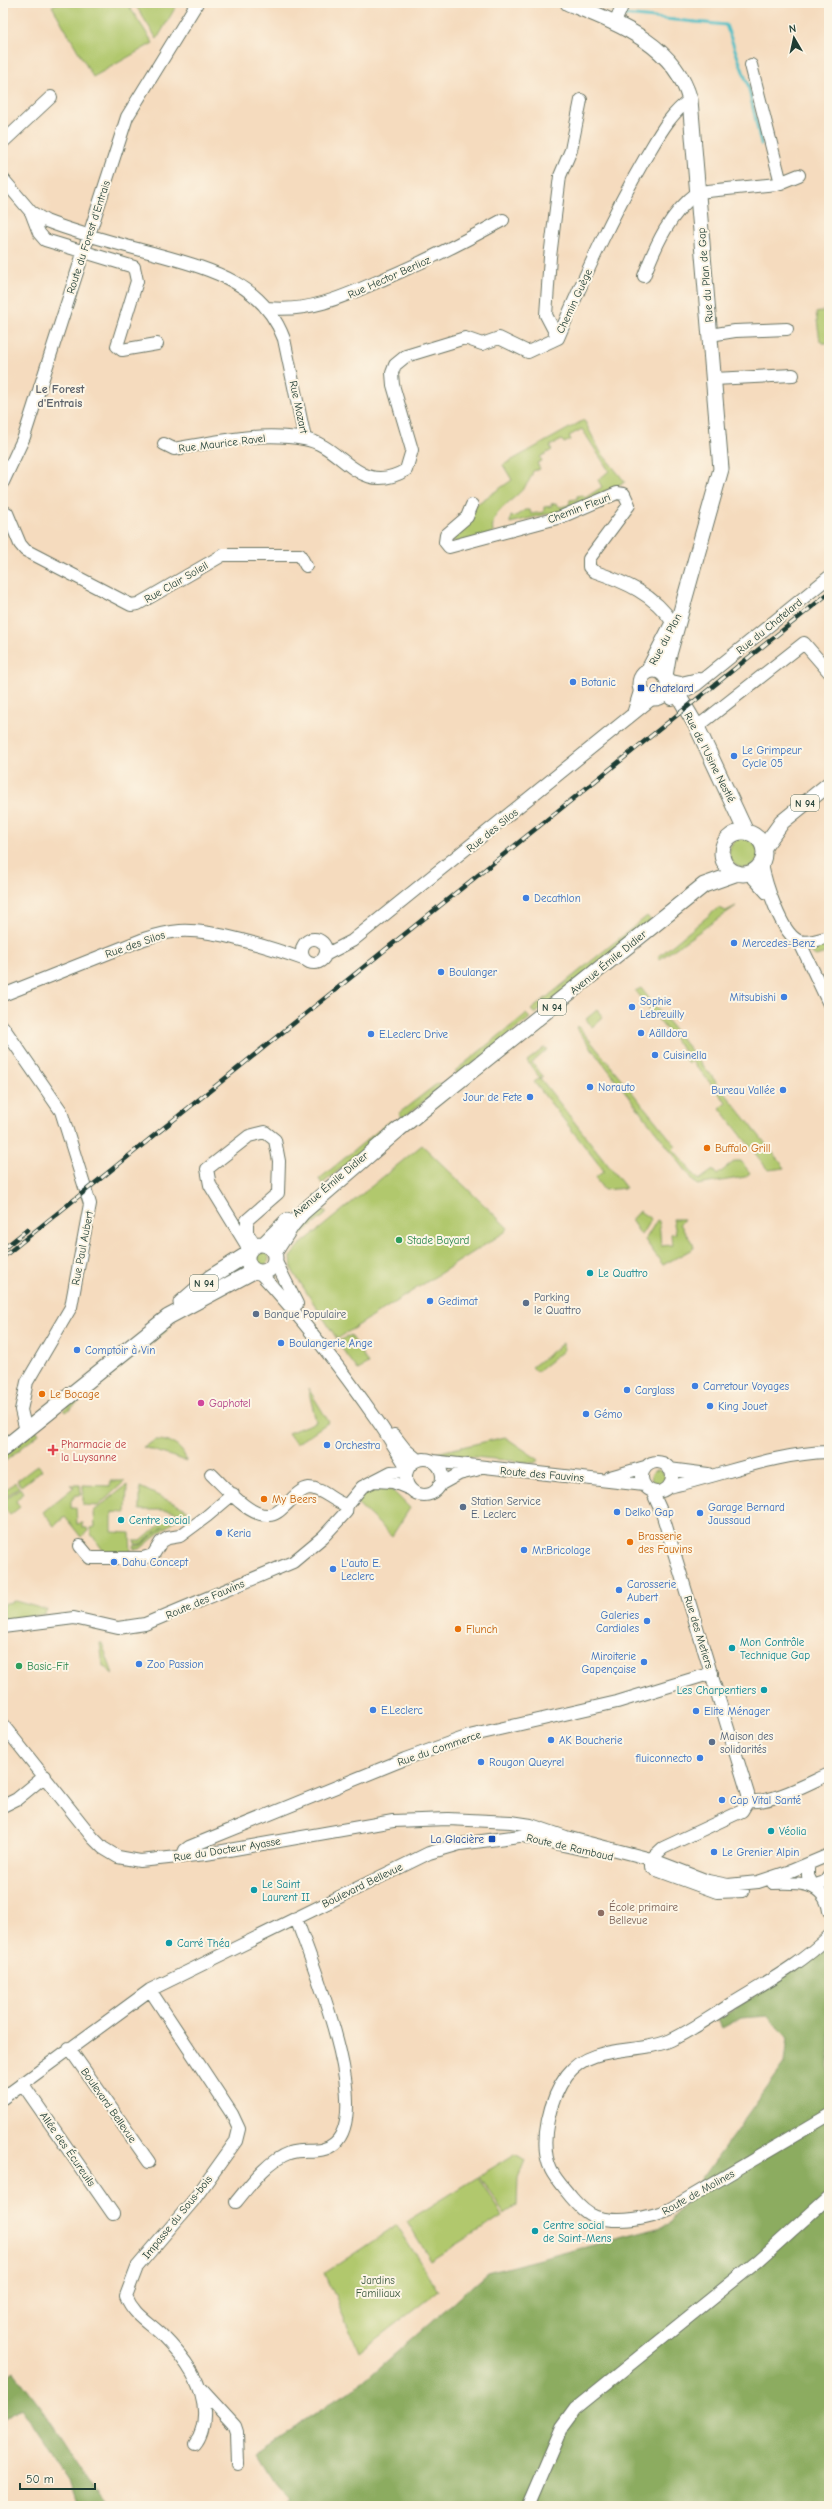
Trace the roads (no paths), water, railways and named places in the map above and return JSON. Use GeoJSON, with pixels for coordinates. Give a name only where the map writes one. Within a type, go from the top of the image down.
{"type":"FeatureCollection","features":[{"type":"Feature","properties":{"kind":"main road","name":"Rue du Plan de Gap"},"geometry":{"type":"LineString","coordinates":[[568,3],[615,22],[654,46],[668,58],[686,85],[690,100],[721,469],[682,607]]}},
{"type":"Feature","properties":{"kind":"main road","name":"Rue du Plan"},"geometry":{"type":"LineString","coordinates":[[641,688],[642,678],[648,671],[682,607]]}},
{"type":"Feature","properties":{"kind":"main road","name":"Rue du Plan"},"geometry":{"type":"LineString","coordinates":[[669,691],[682,607]]}},
{"type":"Feature","properties":{"kind":"main road"},"geometry":{"type":"LineString","coordinates":[[641,688],[646,695],[669,691],[656,670],[648,671]]}},
{"type":"Feature","properties":{"kind":"main road","name":"Rue de l'Usine Nestlé"},"geometry":{"type":"LineString","coordinates":[[669,691],[697,727],[736,809],[744,833]]}},
{"type":"Feature","properties":{"kind":"main road","name":"N 94"},"geometry":{"type":"LineString","coordinates":[[764,847],[782,822],[829,784]]}},
{"type":"Feature","properties":{"kind":"main road","name":"N 94"},"geometry":{"type":"LineString","coordinates":[[744,833],[782,822]]}},
{"type":"Feature","properties":{"kind":"main road"},"geometry":{"type":"LineString","coordinates":[[744,833],[761,842],[764,847],[762,864],[743,873],[728,868],[722,855],[724,842],[744,833]]}},
{"type":"Feature","properties":{"kind":"main road","name":"Avenue Émile Didier"},"geometry":{"type":"LineString","coordinates":[[3,1449],[168,1317],[211,1277],[283,1238],[303,1212],[399,1129],[704,884],[722,855]]}},
{"type":"Feature","properties":{"kind":"main road","name":"Avenue Émile Didier"},"geometry":{"type":"LineString","coordinates":[[704,884],[743,873]]}},
{"type":"Feature","properties":{"kind":"main road"},"geometry":{"type":"LineString","coordinates":[[257,1271],[248,1264],[260,1251]]}},
{"type":"Feature","properties":{"kind":"main road","name":"Avenue Émile Didier"},"geometry":{"type":"LineString","coordinates":[[168,1317],[257,1271],[270,1269],[260,1251]]}},
{"type":"Feature","properties":{"kind":"street","name":"Route du Forest d'Entrais"},"geometry":{"type":"LineString","coordinates":[[3,482],[24,437],[127,117],[197,3]]}},
{"type":"Feature","properties":{"kind":"street"},"geometry":{"type":"LineString","coordinates":[[615,22],[623,4]]}},
{"type":"Feature","properties":{"kind":"street"},"geometry":{"type":"LineString","coordinates":[[751,65],[781,183]]}},
{"type":"Feature","properties":{"kind":"street"},"geometry":{"type":"LineString","coordinates":[[3,142],[50,97]]}},
{"type":"Feature","properties":{"kind":"street","name":"Chemin Guège"},"geometry":{"type":"LineString","coordinates":[[558,338],[546,315],[550,257],[560,176],[571,150],[581,100]]}},
{"type":"Feature","properties":{"kind":"street","name":"Chemin Guège"},"geometry":{"type":"LineString","coordinates":[[558,338],[608,228],[640,167],[675,112],[690,100]]}},
{"type":"Feature","properties":{"kind":"street"},"geometry":{"type":"LineString","coordinates":[[644,276],[658,240],[667,226],[698,192],[781,183],[799,176]]}},
{"type":"Feature","properties":{"kind":"street"},"geometry":{"type":"LineString","coordinates":[[3,178],[31,212],[39,233],[46,240],[83,253],[134,267],[137,281],[117,346],[122,350],[157,344]]}},
{"type":"Feature","properties":{"kind":"street","name":"Rue Mozart"},"geometry":{"type":"LineString","coordinates":[[31,212],[46,221],[88,235],[217,272],[245,289],[267,308],[279,325],[284,339],[305,439],[316,443],[349,467],[370,478],[395,476],[406,470],[412,450],[393,385],[392,373],[395,365],[406,356],[465,338],[482,344],[499,338],[528,352],[558,338]]}},
{"type":"Feature","properties":{"kind":"street","name":"Rue Hector Berlioz"},"geometry":{"type":"LineString","coordinates":[[267,308],[294,310],[330,303],[443,253],[503,220]]}},
{"type":"Feature","properties":{"kind":"street"},"geometry":{"type":"LineString","coordinates":[[710,335],[735,331],[787,329]]}},
{"type":"Feature","properties":{"kind":"street"},"geometry":{"type":"LineString","coordinates":[[714,379],[793,375]]}},
{"type":"Feature","properties":{"kind":"street","name":"Rue Maurice Ravel"},"geometry":{"type":"LineString","coordinates":[[164,444],[174,449],[264,436],[305,439]]}},
{"type":"Feature","properties":{"kind":"street","name":"Chemin Fleuri"},"geometry":{"type":"LineString","coordinates":[[472,505],[467,517],[446,535],[445,542],[449,547],[560,516],[617,493],[624,494],[628,505],[589,559],[589,568],[593,571],[634,586],[660,606],[673,623]]}},
{"type":"Feature","properties":{"kind":"street","name":"Rue Clair Soleil"},"geometry":{"type":"LineString","coordinates":[[3,511],[7,513],[20,544],[25,550],[131,604],[138,604],[228,554],[300,555],[306,566]]}},
{"type":"Feature","properties":{"kind":"street","name":"Rue du Chatelard"},"geometry":{"type":"LineString","coordinates":[[669,691],[696,685],[829,577]]}},
{"type":"Feature","properties":{"kind":"street"},"geometry":{"type":"LineString","coordinates":[[697,727],[804,643],[829,672]]}},
{"type":"Feature","properties":{"kind":"street","name":"Rue du Chatelard"},"geometry":{"type":"LineString","coordinates":[[669,691],[681,683],[693,681],[708,674]]}},
{"type":"Feature","properties":{"kind":"street"},"geometry":{"type":"LineString","coordinates":[[632,717],[641,688]]}},
{"type":"Feature","properties":{"kind":"street","name":"Rue des Silos"},"geometry":{"type":"LineString","coordinates":[[325,950],[352,941],[632,717],[669,691]]}},
{"type":"Feature","properties":{"kind":"street"},"geometry":{"type":"LineString","coordinates":[[762,864],[772,898],[784,925],[789,933],[799,941],[829,1004]]}},
{"type":"Feature","properties":{"kind":"street"},"geometry":{"type":"LineString","coordinates":[[743,873],[772,898]]}},
{"type":"Feature","properties":{"kind":"street","name":"Rue des Silos"},"geometry":{"type":"LineString","coordinates":[[3,995],[162,933],[181,931],[201,933],[274,948],[303,959]]}},
{"type":"Feature","properties":{"kind":"street"},"geometry":{"type":"LineString","coordinates":[[799,941],[810,941],[829,937]]}},
{"type":"Feature","properties":{"kind":"street"},"geometry":{"type":"LineString","coordinates":[[313,938],[325,950],[319,962],[315,964],[303,959],[301,954],[303,944],[313,938]]}},
{"type":"Feature","properties":{"kind":"street","name":"Rue des Silos"},"geometry":{"type":"LineString","coordinates":[[274,948],[303,944]]}},
{"type":"Feature","properties":{"kind":"street","name":"Rue Paul Aubert"},"geometry":{"type":"LineString","coordinates":[[3,1027],[61,1111],[90,1204],[70,1307],[27,1382],[21,1410],[26,1430]]}},
{"type":"Feature","properties":{"kind":"street"},"geometry":{"type":"LineString","coordinates":[[260,1251],[246,1244],[210,1184],[207,1169],[249,1136],[265,1132],[275,1140],[280,1186],[278,1194],[247,1220],[247,1233],[287,1288],[322,1344]]}},
{"type":"Feature","properties":{"kind":"street"},"geometry":{"type":"LineString","coordinates":[[257,1271],[288,1302],[322,1344],[380,1424],[392,1438],[401,1451],[407,1470],[407,1482],[410,1489]]}},
{"type":"Feature","properties":{"kind":"street"},"geometry":{"type":"LineString","coordinates":[[370,1482],[386,1480],[410,1489],[415,1493],[426,1495],[432,1493],[439,1485],[440,1472],[432,1461],[418,1460],[401,1451]]}},
{"type":"Feature","properties":{"kind":"street","name":"Route des Fauvins"},"geometry":{"type":"LineString","coordinates":[[432,1461],[485,1469],[600,1479],[657,1488],[723,1474],[791,1455],[829,1452]]}},
{"type":"Feature","properties":{"kind":"street"},"geometry":{"type":"LineString","coordinates":[[407,1470],[418,1460]]}},
{"type":"Feature","properties":{"kind":"street"},"geometry":{"type":"LineString","coordinates":[[656,1462],[661,1463],[669,1469],[672,1478],[657,1488],[642,1476],[645,1468],[656,1462]]}},
{"type":"Feature","properties":{"kind":"street","name":"Route des Fauvins"},"geometry":{"type":"LineString","coordinates":[[600,1479],[645,1468]]}},
{"type":"Feature","properties":{"kind":"street","name":"Route des Fauvins"},"geometry":{"type":"LineString","coordinates":[[439,1485],[459,1474],[485,1469]]}},
{"type":"Feature","properties":{"kind":"street","name":"Route des Fauvins"},"geometry":{"type":"LineString","coordinates":[[669,1469],[699,1474],[723,1474]]}},
{"type":"Feature","properties":{"kind":"street","name":"Route des Fauvins"},"geometry":{"type":"LineString","coordinates":[[3,1627],[74,1618],[118,1628],[145,1624],[293,1562],[323,1537],[346,1512],[348,1505],[362,1487],[391,1472],[407,1470]]}},
{"type":"Feature","properties":{"kind":"street"},"geometry":{"type":"LineString","coordinates":[[211,1474],[255,1514],[270,1516],[276,1513],[305,1489],[311,1488],[322,1492],[335,1502],[348,1505]]}},
{"type":"Feature","properties":{"kind":"street","name":"Rue des Metiers"},"geometry":{"type":"LineString","coordinates":[[657,1488],[662,1513],[712,1673],[746,1788],[748,1801]]}},
{"type":"Feature","properties":{"kind":"street"},"geometry":{"type":"LineString","coordinates":[[80,1546],[90,1558],[143,1558],[152,1556],[161,1542],[168,1538],[180,1536],[233,1494]]}},
{"type":"Feature","properties":{"kind":"street","name":"Rue du Commerce"},"geometry":{"type":"LineString","coordinates":[[182,1857],[183,1853],[189,1847],[404,1759],[469,1736],[617,1702],[712,1673]]}},
{"type":"Feature","properties":{"kind":"street","name":"Rue du Docteur Ayasse"},"geometry":{"type":"LineString","coordinates":[[3,1725],[93,1838],[109,1852],[130,1861],[182,1857],[393,1821],[448,1819],[512,1822],[531,1825],[549,1832]]}},
{"type":"Feature","properties":{"kind":"street"},"geometry":{"type":"LineString","coordinates":[[651,1863],[663,1848],[737,1814],[742,1811],[748,1801],[756,1802],[769,1799],[829,1774]]}},
{"type":"Feature","properties":{"kind":"street"},"geometry":{"type":"LineString","coordinates":[[3,1806],[17,1799],[45,1776]]}},
{"type":"Feature","properties":{"kind":"street"},"geometry":{"type":"LineString","coordinates":[[512,1822],[521,1836]]}},
{"type":"Feature","properties":{"kind":"street","name":"Route de Rambaud"},"geometry":{"type":"LineString","coordinates":[[521,1836],[549,1832],[708,1881],[728,1884],[758,1882],[791,1871],[827,1856]]}},
{"type":"Feature","properties":{"kind":"street","name":"Route de Rambaud"},"geometry":{"type":"LineString","coordinates":[[521,1836],[651,1863],[717,1892],[740,1892],[773,1883],[791,1871]]}},
{"type":"Feature","properties":{"kind":"street","name":"Boulevard Bellevue"},"geometry":{"type":"LineString","coordinates":[[3,2098],[69,2048],[150,1990],[296,1918],[444,1848],[521,1836]]}},
{"type":"Feature","properties":{"kind":"street"},"geometry":{"type":"LineString","coordinates":[[827,1856],[829,1869]]}},
{"type":"Feature","properties":{"kind":"street"},"geometry":{"type":"LineString","coordinates":[[808,1864],[808,1876],[813,1886],[827,1899],[829,1911]]}},
{"type":"Feature","properties":{"kind":"street"},"geometry":{"type":"LineString","coordinates":[[773,1883],[801,1883],[813,1886],[825,1882],[829,1876]]}},
{"type":"Feature","properties":{"kind":"street"},"geometry":{"type":"LineString","coordinates":[[236,2202],[273,2163],[292,2152],[318,2150],[331,2146],[342,2134],[347,2124],[348,2108],[343,2061],[296,1918]]}},
{"type":"Feature","properties":{"kind":"street","name":"Route de Molines"},"geometry":{"type":"LineString","coordinates":[[829,1927],[827,1938],[760,1986],[682,2035],[656,2045],[600,2054],[590,2058],[572,2071],[561,2085],[552,2111],[546,2145],[548,2161],[559,2183],[580,2207],[588,2213],[605,2219],[647,2216],[670,2209],[829,2115]]}},
{"type":"Feature","properties":{"kind":"street","name":"Impasse du Sous-bois"},"geometry":{"type":"LineString","coordinates":[[150,1990],[232,2114],[239,2129],[236,2141],[193,2201],[137,2267],[126,2296],[132,2309],[162,2335],[179,2355],[202,2390],[205,2406],[204,2421],[195,2444]]}},
{"type":"Feature","properties":{"kind":"street","name":"Boulevard Bellevue"},"geometry":{"type":"LineString","coordinates":[[69,2048],[149,2162]]}},
{"type":"Feature","properties":{"kind":"street","name":"Allée des Écureuils"},"geometry":{"type":"LineString","coordinates":[[22,2083],[113,2214]]}},
{"type":"Feature","properties":{"kind":"street"},"geometry":{"type":"LineString","coordinates":[[528,2506],[562,2427],[576,2408],[758,2261],[829,2197]]}},
{"type":"Feature","properties":{"kind":"street"},"geometry":{"type":"LineString","coordinates":[[202,2390],[235,2426],[237,2432],[238,2465]]}},
{"type":"Feature","properties":{"kind":"water"},"geometry":{"type":"Polygon","coordinates":[[[823,1372],[829,1372],[829,1389],[825,1390],[823,1372]]]}},
{"type":"Feature","properties":{"kind":"waterway"},"geometry":{"type":"LineString","coordinates":[[600,3],[611,9]]}},
{"type":"Feature","properties":{"kind":"waterway"},"geometry":{"type":"LineString","coordinates":[[624,15],[726,25],[748,85],[761,144]]}},
{"type":"Feature","properties":{"kind":"railway"},"geometry":{"type":"LineString","coordinates":[[3,1257],[829,593]]}},
{"type":"Feature","properties":{"kind":"railway"},"geometry":{"type":"LineString","coordinates":[[3,1249],[27,1230]]}},
{"type":"Feature","properties":{"kind":"place","name":"Botanic"},"geometry":{"type":"Point","coordinates":[573,682]}},
{"type":"Feature","properties":{"kind":"place","name":"Chatelard"},"geometry":{"type":"Point","coordinates":[641,688]}},
{"type":"Feature","properties":{"kind":"place","name":"Le Grimpeur Cycle 05"},"geometry":{"type":"Point","coordinates":[734,756]}},
{"type":"Feature","properties":{"kind":"place","name":"Decathlon"},"geometry":{"type":"Point","coordinates":[526,898]}},
{"type":"Feature","properties":{"kind":"place","name":"Mercedes-Benz"},"geometry":{"type":"Point","coordinates":[734,943]}},
{"type":"Feature","properties":{"kind":"place","name":"Boulanger"},"geometry":{"type":"Point","coordinates":[441,972]}},
{"type":"Feature","properties":{"kind":"place","name":"Mitsubishi"},"geometry":{"type":"Point","coordinates":[784,997]}},
{"type":"Feature","properties":{"kind":"place","name":"Sophie Lebreuilly"},"geometry":{"type":"Point","coordinates":[632,1007]}},
{"type":"Feature","properties":{"kind":"place","name":"Aälldora"},"geometry":{"type":"Point","coordinates":[641,1033]}},
{"type":"Feature","properties":{"kind":"place","name":"E.Leclerc Drive"},"geometry":{"type":"Point","coordinates":[371,1034]}},
{"type":"Feature","properties":{"kind":"place","name":"Cuisinella"},"geometry":{"type":"Point","coordinates":[655,1055]}},
{"type":"Feature","properties":{"kind":"place","name":"Norauto"},"geometry":{"type":"Point","coordinates":[590,1087]}},
{"type":"Feature","properties":{"kind":"place","name":"Bureau Vallée"},"geometry":{"type":"Point","coordinates":[783,1090]}},
{"type":"Feature","properties":{"kind":"place","name":"Jour de Fete"},"geometry":{"type":"Point","coordinates":[530,1097]}},
{"type":"Feature","properties":{"kind":"place","name":"Buffalo Grill"},"geometry":{"type":"Point","coordinates":[707,1148]}},
{"type":"Feature","properties":{"kind":"place","name":"Stade Bayard"},"geometry":{"type":"Point","coordinates":[399,1240]}},
{"type":"Feature","properties":{"kind":"place","name":"Le Quattro"},"geometry":{"type":"Point","coordinates":[590,1273]}},
{"type":"Feature","properties":{"kind":"place","name":"Gedimat"},"geometry":{"type":"Point","coordinates":[430,1301]}},
{"type":"Feature","properties":{"kind":"place","name":"Parking le Quattro"},"geometry":{"type":"Point","coordinates":[526,1303]}},
{"type":"Feature","properties":{"kind":"place","name":"Banque Populaire"},"geometry":{"type":"Point","coordinates":[256,1314]}},
{"type":"Feature","properties":{"kind":"place","name":"Boulangerie Ange"},"geometry":{"type":"Point","coordinates":[281,1343]}},
{"type":"Feature","properties":{"kind":"place","name":"Comptoir à Vin"},"geometry":{"type":"Point","coordinates":[77,1350]}},
{"type":"Feature","properties":{"kind":"place","name":"Carretour Voyages"},"geometry":{"type":"Point","coordinates":[695,1386]}},
{"type":"Feature","properties":{"kind":"place","name":"Carglass"},"geometry":{"type":"Point","coordinates":[627,1390]}},
{"type":"Feature","properties":{"kind":"place","name":"Le Bocage"},"geometry":{"type":"Point","coordinates":[42,1394]}},
{"type":"Feature","properties":{"kind":"place","name":"Gaphotel"},"geometry":{"type":"Point","coordinates":[201,1403]}},
{"type":"Feature","properties":{"kind":"place","name":"King Jouet"},"geometry":{"type":"Point","coordinates":[710,1406]}},
{"type":"Feature","properties":{"kind":"place","name":"Gémo"},"geometry":{"type":"Point","coordinates":[586,1414]}},
{"type":"Feature","properties":{"kind":"place","name":"Orchestra"},"geometry":{"type":"Point","coordinates":[327,1445]}},
{"type":"Feature","properties":{"kind":"place","name":"Pharmacie de la Luysanne"},"geometry":{"type":"Point","coordinates":[53,1450]}},
{"type":"Feature","properties":{"kind":"place","name":"My Beers"},"geometry":{"type":"Point","coordinates":[264,1499]}},
{"type":"Feature","properties":{"kind":"place","name":"Station Service E. Leclerc"},"geometry":{"type":"Point","coordinates":[463,1507]}},
{"type":"Feature","properties":{"kind":"place","name":"Delko Gap"},"geometry":{"type":"Point","coordinates":[617,1512]}},
{"type":"Feature","properties":{"kind":"place","name":"Garage Bernard Jaussaud"},"geometry":{"type":"Point","coordinates":[700,1513]}},
{"type":"Feature","properties":{"kind":"place","name":"Centre social"},"geometry":{"type":"Point","coordinates":[121,1520]}},
{"type":"Feature","properties":{"kind":"place","name":"Keria"},"geometry":{"type":"Point","coordinates":[219,1533]}},
{"type":"Feature","properties":{"kind":"place","name":"Brasserie des Fauvins"},"geometry":{"type":"Point","coordinates":[630,1542]}},
{"type":"Feature","properties":{"kind":"place","name":"Mr.Bricolage"},"geometry":{"type":"Point","coordinates":[524,1550]}},
{"type":"Feature","properties":{"kind":"place","name":"Dahu Concept"},"geometry":{"type":"Point","coordinates":[114,1562]}},
{"type":"Feature","properties":{"kind":"place","name":"L'auto E. Leclerc"},"geometry":{"type":"Point","coordinates":[333,1569]}},
{"type":"Feature","properties":{"kind":"place","name":"Carosserie Aubert"},"geometry":{"type":"Point","coordinates":[619,1590]}},
{"type":"Feature","properties":{"kind":"place","name":"Galeries Cardiales"},"geometry":{"type":"Point","coordinates":[647,1621]}},
{"type":"Feature","properties":{"kind":"place","name":"Flunch"},"geometry":{"type":"Point","coordinates":[458,1629]}},
{"type":"Feature","properties":{"kind":"place","name":"Mon Contrôle Technique Gap"},"geometry":{"type":"Point","coordinates":[732,1648]}},
{"type":"Feature","properties":{"kind":"place","name":"Miroiterie Gapençaise"},"geometry":{"type":"Point","coordinates":[644,1662]}},
{"type":"Feature","properties":{"kind":"place","name":"Zoo Passion"},"geometry":{"type":"Point","coordinates":[139,1664]}},
{"type":"Feature","properties":{"kind":"place","name":"Basic-Fit"},"geometry":{"type":"Point","coordinates":[19,1666]}},
{"type":"Feature","properties":{"kind":"place","name":"Les Charpentiers"},"geometry":{"type":"Point","coordinates":[764,1690]}},
{"type":"Feature","properties":{"kind":"place","name":"E.Leclerc"},"geometry":{"type":"Point","coordinates":[373,1710]}},
{"type":"Feature","properties":{"kind":"place","name":"Elite Ménager"},"geometry":{"type":"Point","coordinates":[696,1711]}},
{"type":"Feature","properties":{"kind":"place","name":"AK Boucherie"},"geometry":{"type":"Point","coordinates":[551,1740]}},
{"type":"Feature","properties":{"kind":"place","name":"Maison des solidarités"},"geometry":{"type":"Point","coordinates":[712,1742]}},
{"type":"Feature","properties":{"kind":"place","name":"fluiconnecto"},"geometry":{"type":"Point","coordinates":[700,1758]}},
{"type":"Feature","properties":{"kind":"place","name":"Rougon Queyrel"},"geometry":{"type":"Point","coordinates":[481,1762]}},
{"type":"Feature","properties":{"kind":"place","name":"Cap Vital Santé"},"geometry":{"type":"Point","coordinates":[722,1800]}},
{"type":"Feature","properties":{"kind":"place","name":"Véolia"},"geometry":{"type":"Point","coordinates":[771,1831]}},
{"type":"Feature","properties":{"kind":"place","name":"La Glacière"},"geometry":{"type":"Point","coordinates":[492,1839]}},
{"type":"Feature","properties":{"kind":"place","name":"Le Grenier Alpin"},"geometry":{"type":"Point","coordinates":[714,1852]}},
{"type":"Feature","properties":{"kind":"place","name":"Le Saint Laurent II"},"geometry":{"type":"Point","coordinates":[254,1890]}},
{"type":"Feature","properties":{"kind":"place","name":"École primaire Bellevue"},"geometry":{"type":"Point","coordinates":[601,1913]}},
{"type":"Feature","properties":{"kind":"place","name":"Carré Théa"},"geometry":{"type":"Point","coordinates":[169,1943]}},
{"type":"Feature","properties":{"kind":"place","name":"Centre social de Saint-Mens"},"geometry":{"type":"Point","coordinates":[535,2231]}},
{"type":"Feature","properties":{"kind":"district","name":"Le Forest d'Entrais"},"geometry":{"type":"Point","coordinates":[60,396]}},
{"type":"Feature","properties":{"kind":"park label","name":"Jardins Familiaux"},"geometry":{"type":"Point","coordinates":[378,2286]}}]}
